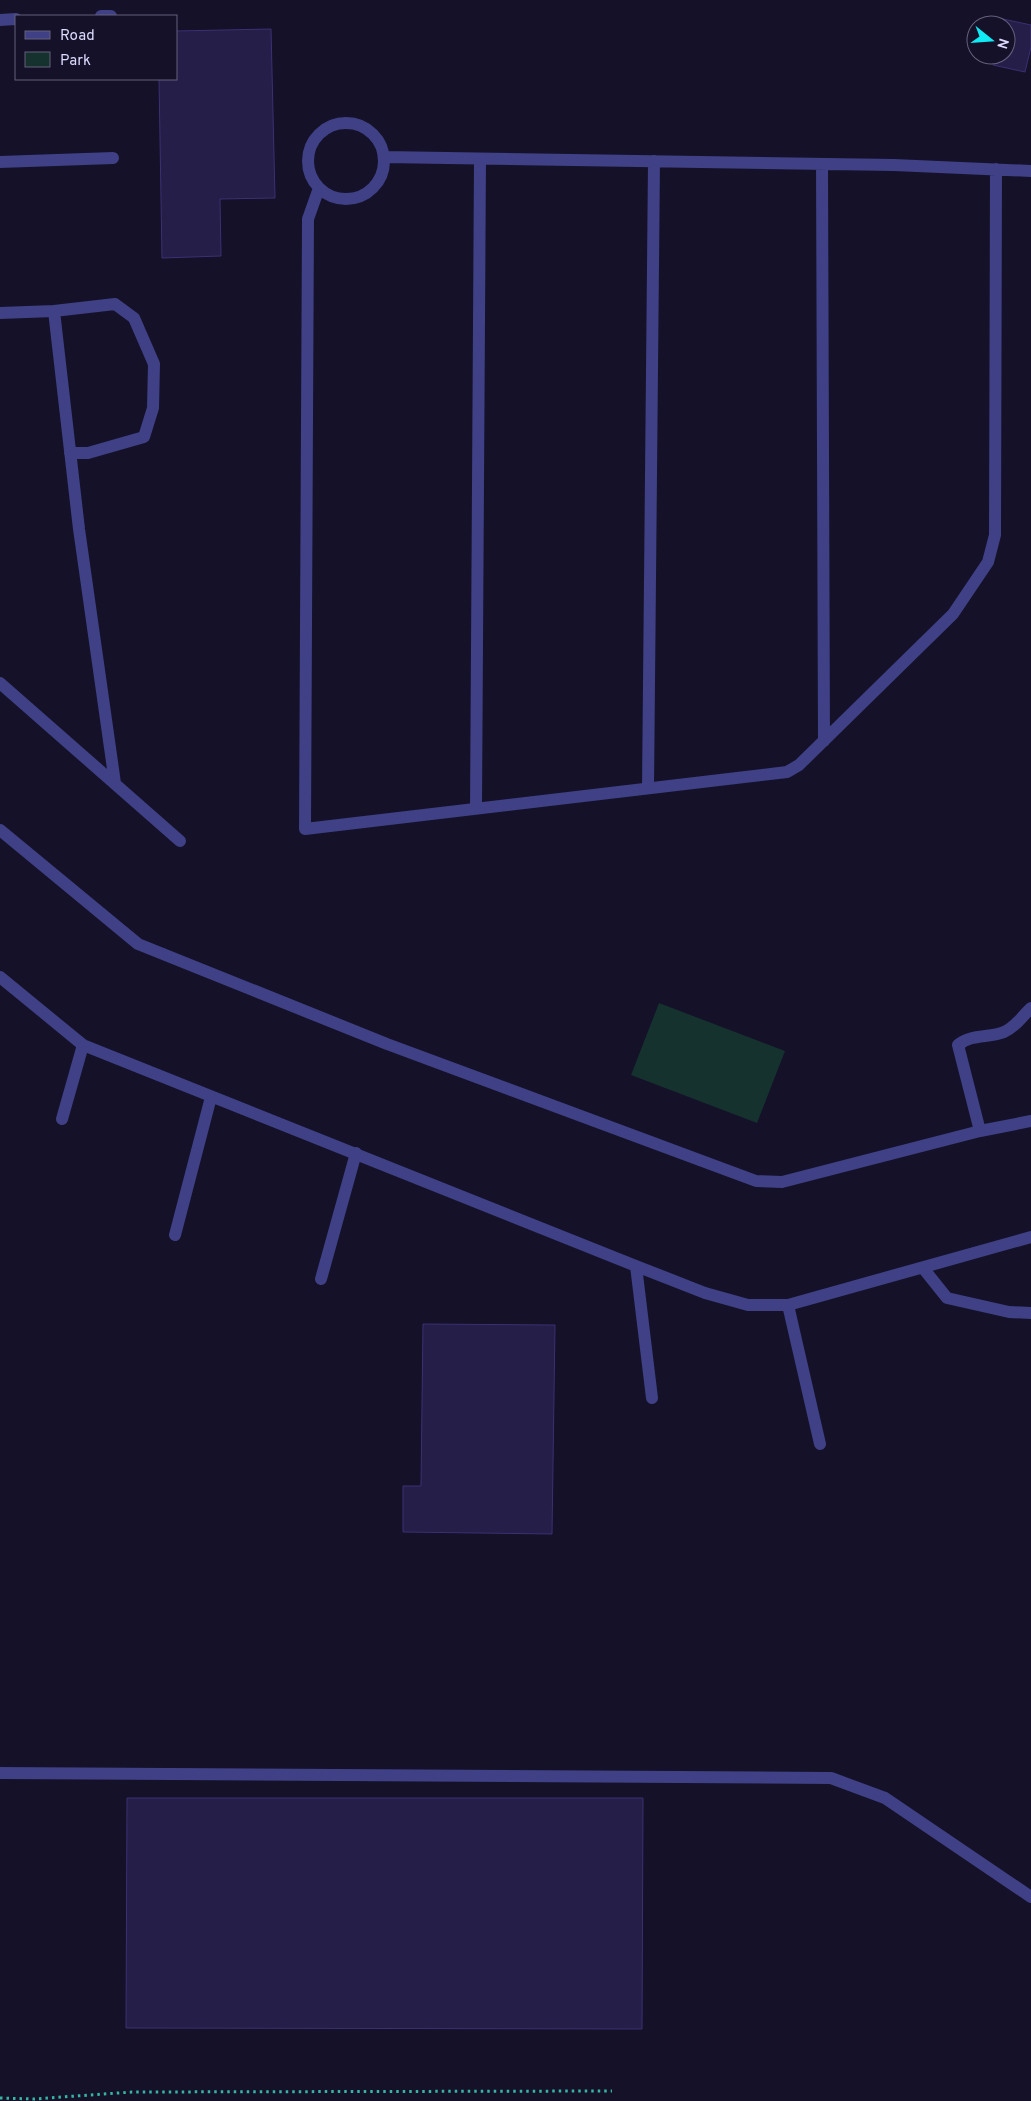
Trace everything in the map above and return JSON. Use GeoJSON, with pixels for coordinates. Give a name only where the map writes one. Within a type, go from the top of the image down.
{"type":"FeatureCollection","features":[{"type":"Feature","properties":{"kind":"street"},"geometry":{"type":"LineString","coordinates":[[0,20],[15,19]]}},
{"type":"Feature","properties":{"kind":"street"},"geometry":{"type":"LineString","coordinates":[[351,122],[369,129],[378,138],[384,157],[382,174],[376,186],[366,194],[354,199],[341,199],[329,195],[319,188],[311,178],[308,165],[308,152],[313,140],[332,124],[351,122]]}},
{"type":"Feature","properties":{"kind":"street"},"geometry":{"type":"LineString","coordinates":[[384,157],[822,164],[1031,170]]}},
{"type":"Feature","properties":{"kind":"street"},"geometry":{"type":"LineString","coordinates":[[0,162],[113,158]]}},
{"type":"Feature","properties":{"kind":"street"},"geometry":{"type":"LineString","coordinates":[[476,808],[480,159]]}},
{"type":"Feature","properties":{"kind":"street"},"geometry":{"type":"LineString","coordinates":[[648,788],[654,161]]}},
{"type":"Feature","properties":{"kind":"street"},"geometry":{"type":"LineString","coordinates":[[822,164],[824,741]]}},
{"type":"Feature","properties":{"kind":"street"},"geometry":{"type":"LineString","coordinates":[[319,188],[308,218],[305,829],[786,772],[799,765],[953,614],[988,562],[994,535],[996,169]]}},
{"type":"Feature","properties":{"kind":"street"},"geometry":{"type":"LineString","coordinates":[[0,313],[54,311],[115,304],[134,318],[154,364],[153,408],[144,437],[88,453],[70,453]]}},
{"type":"Feature","properties":{"kind":"street"},"geometry":{"type":"LineString","coordinates":[[54,311],[79,529],[115,783]]}},
{"type":"Feature","properties":{"kind":"street"},"geometry":{"type":"LineString","coordinates":[[0,683],[180,840]]}},
{"type":"Feature","properties":{"kind":"street"},"geometry":{"type":"LineString","coordinates":[[0,830],[138,944],[387,1044],[756,1181],[782,1182],[1031,1121]]}},
{"type":"Feature","properties":{"kind":"street"},"geometry":{"type":"LineString","coordinates":[[0,977],[83,1045],[705,1293],[748,1305],[788,1305],[1031,1237]]}},
{"type":"Feature","properties":{"kind":"street"},"geometry":{"type":"LineString","coordinates":[[980,1132],[958,1045],[963,1040],[1002,1033],[1013,1028],[1031,1008]]}},
{"type":"Feature","properties":{"kind":"street"},"geometry":{"type":"LineString","coordinates":[[62,1119],[83,1045]]}},
{"type":"Feature","properties":{"kind":"street"},"geometry":{"type":"LineString","coordinates":[[175,1235],[211,1097]]}},
{"type":"Feature","properties":{"kind":"street"},"geometry":{"type":"LineString","coordinates":[[321,1279],[356,1153]]}},
{"type":"Feature","properties":{"kind":"street"},"geometry":{"type":"LineString","coordinates":[[636,1266],[652,1398]]}},
{"type":"Feature","properties":{"kind":"street"},"geometry":{"type":"LineString","coordinates":[[923,1268],[947,1298],[1009,1312],[1031,1313]]}},
{"type":"Feature","properties":{"kind":"street"},"geometry":{"type":"LineString","coordinates":[[788,1305],[820,1444]]}},
{"type":"Feature","properties":{"kind":"street"},"geometry":{"type":"LineString","coordinates":[[0,1773],[832,1778],[885,1798],[1031,1897]]}},
{"type":"Feature","properties":{"kind":"path"},"geometry":{"type":"LineString","coordinates":[[0,2098],[34,2099],[132,2092],[612,2092]]}},
{"type":"Feature","properties":{"kind":"green space"},"geometry":{"type":"Polygon","coordinates":[[[659,1003],[785,1051],[757,1123],[631,1075],[659,1003]]]}},
{"type":"Feature","properties":{"kind":"building"},"geometry":{"type":"Polygon","coordinates":[[[1016,22],[1031,25],[1031,47],[1025,72],[993,65],[1016,65],[1016,22]]]}},
{"type":"Feature","properties":{"kind":"building"},"geometry":{"type":"Polygon","coordinates":[[[271,29],[275,198],[220,199],[221,256],[162,258],[159,80],[178,80],[178,31],[271,29]]]}},
{"type":"Feature","properties":{"kind":"building"},"geometry":{"type":"Polygon","coordinates":[[[423,1324],[555,1325],[552,1534],[403,1532],[403,1486],[421,1486],[423,1324]]]}},
{"type":"Feature","properties":{"kind":"building"},"geometry":{"type":"Polygon","coordinates":[[[127,1798],[643,1798],[642,2029],[126,2028],[127,1798]]]}}]}
